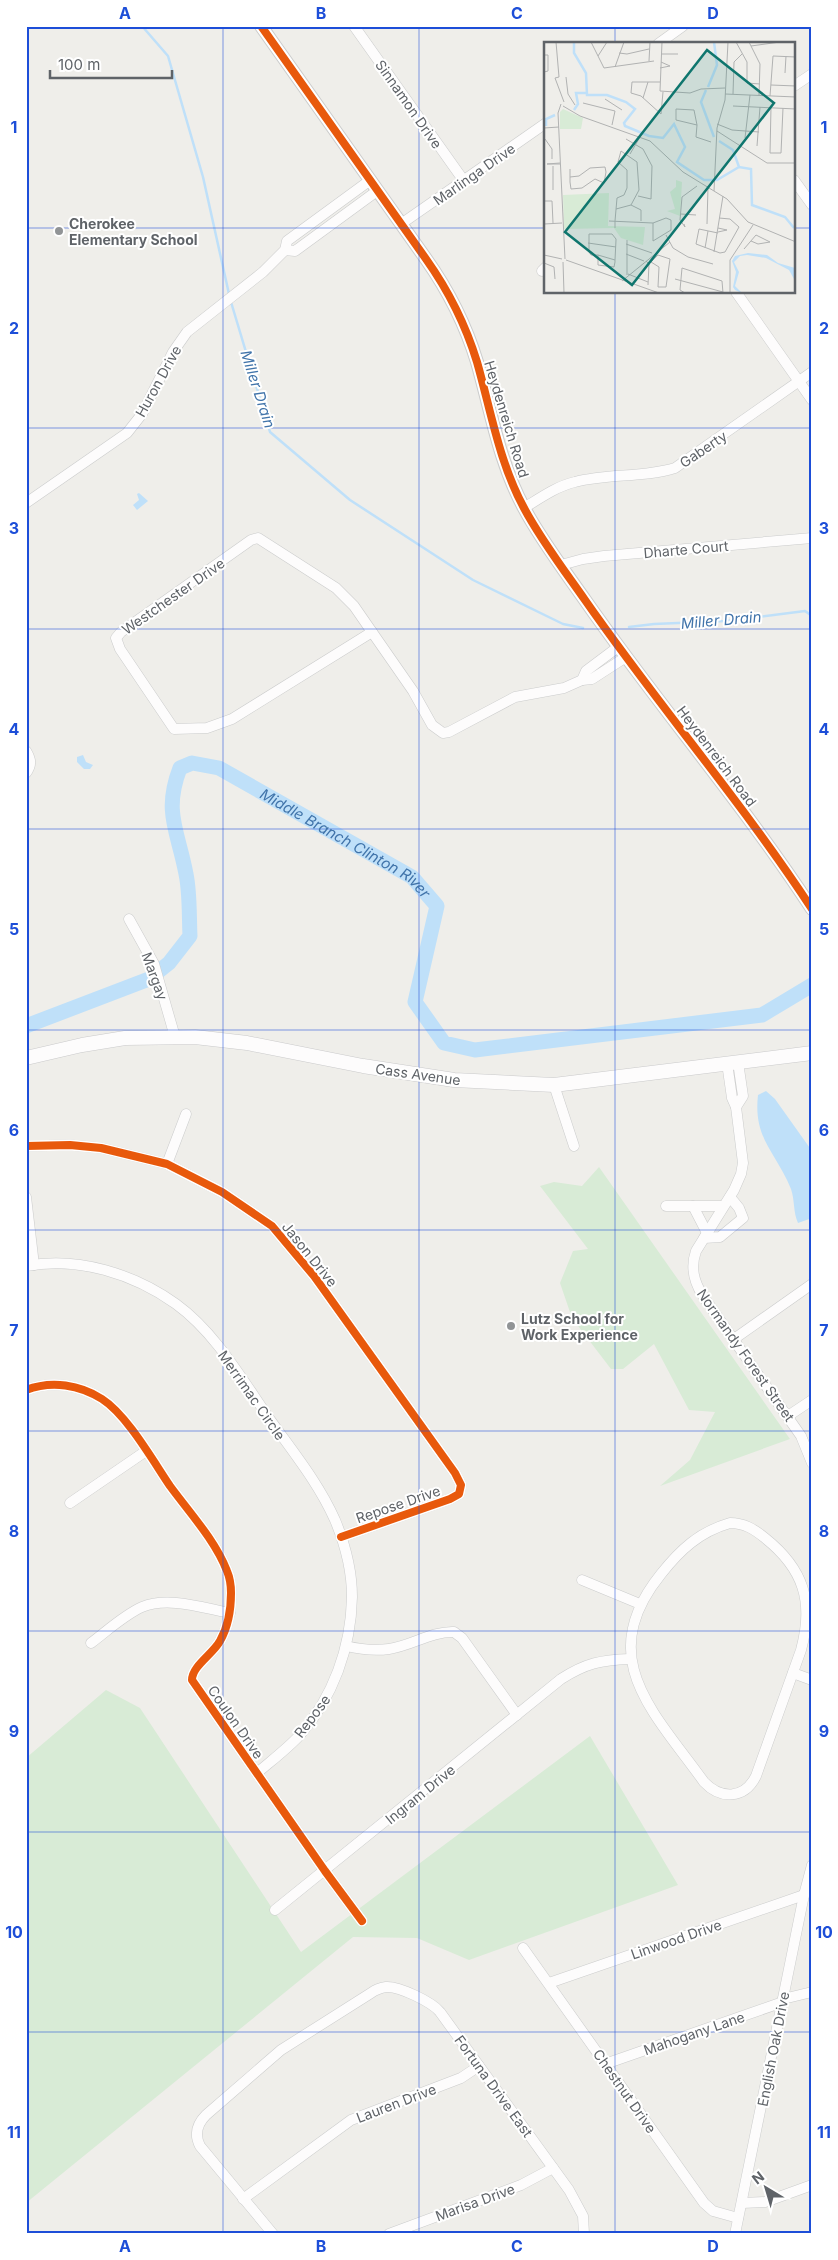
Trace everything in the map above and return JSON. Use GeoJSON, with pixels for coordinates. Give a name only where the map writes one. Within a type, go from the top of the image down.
{"type":"FeatureCollection","features":[{"type":"Feature","properties":{"kind":"main road","name":"Cass Avenue"},"geometry":{"type":"LineString","coordinates":[[26,1058],[106,1041],[175,1036],[247,1043],[363,1066],[454,1080],[554,1085],[812,1053]]}},
{"type":"Feature","properties":{"kind":"street","name":"Heydenreich Road"},"geometry":{"type":"LineString","coordinates":[[261,26],[436,274],[467,336],[477,363],[504,462],[524,508],[622,652],[765,841],[812,909]]}},
{"type":"Feature","properties":{"kind":"street","name":"Sinnamon Drive"},"geometry":{"type":"LineString","coordinates":[[354,26],[464,181]]}},
{"type":"Feature","properties":{"kind":"street"},"geometry":{"type":"LineString","coordinates":[[660,42],[670,30],[683,26]]}},
{"type":"Feature","properties":{"kind":"street"},"geometry":{"type":"LineString","coordinates":[[796,85],[812,74]]}},
{"type":"Feature","properties":{"kind":"street","name":"Marlinga Drive"},"geometry":{"type":"LineString","coordinates":[[401,224],[544,125]]}},
{"type":"Feature","properties":{"kind":"street"},"geometry":{"type":"LineString","coordinates":[[796,183],[812,205]]}},
{"type":"Feature","properties":{"kind":"street","name":"Huron Drive"},"geometry":{"type":"LineString","coordinates":[[26,503],[127,433],[148,404],[172,352],[196,324],[263,272],[284,250],[287,241],[312,223],[373,186]]}},
{"type":"Feature","properties":{"kind":"street","name":"Huron Drive"},"geometry":{"type":"LineString","coordinates":[[284,250],[295,251],[373,186]]}},
{"type":"Feature","properties":{"kind":"street"},"geometry":{"type":"LineString","coordinates":[[312,223],[319,232]]}},
{"type":"Feature","properties":{"kind":"street"},"geometry":{"type":"LineString","coordinates":[[737,294],[812,400]]}},
{"type":"Feature","properties":{"kind":"street","name":"Gaberty"},"geometry":{"type":"LineString","coordinates":[[524,508],[552,491],[575,482],[652,474],[675,468],[812,372]]}},
{"type":"Feature","properties":{"kind":"street","name":"Westchester Drive"},"geometry":{"type":"LineString","coordinates":[[372,632],[232,719],[207,728],[181,730],[174,729],[120,649],[116,638],[251,540],[258,538],[336,588],[350,601],[372,632],[413,691],[432,725],[443,733],[449,732],[515,697],[564,688],[582,680],[592,679],[606,670],[622,652]]}},
{"type":"Feature","properties":{"kind":"street","name":"Dharte Court"},"geometry":{"type":"LineString","coordinates":[[561,565],[597,557],[812,538]]}},
{"type":"Feature","properties":{"kind":"street","name":"Westchester Drive"},"geometry":{"type":"LineString","coordinates":[[582,680],[586,671],[598,661],[622,652]]}},
{"type":"Feature","properties":{"kind":"street"},"geometry":{"type":"LineString","coordinates":[[598,661],[606,670]]}},
{"type":"Feature","properties":{"kind":"street"},"geometry":{"type":"LineString","coordinates":[[26,751],[31,759],[30,767],[26,773]]}},
{"type":"Feature","properties":{"kind":"street","name":"Margay"},"geometry":{"type":"LineString","coordinates":[[129,919],[154,964],[175,1036]]}},
{"type":"Feature","properties":{"kind":"street","name":"Normandy Forest Street"},"geometry":{"type":"LineString","coordinates":[[733,1063],[732,1098],[736,1107],[743,1163],[738,1184],[723,1206],[694,1258],[694,1278],[703,1296],[805,1442],[812,1463]]}},
{"type":"Feature","properties":{"kind":"street"},"geometry":{"type":"LineString","coordinates":[[554,1085],[574,1146]]}},
{"type":"Feature","properties":{"kind":"street"},"geometry":{"type":"LineString","coordinates":[[167,1164],[186,1114]]}},
{"type":"Feature","properties":{"kind":"street","name":"Jason Drive"},"geometry":{"type":"LineString","coordinates":[[26,1146],[70,1145],[101,1148],[146,1157],[167,1164],[222,1192],[259,1217],[282,1237],[314,1276],[455,1473],[461,1490]]}},
{"type":"Feature","properties":{"kind":"street"},"geometry":{"type":"LineString","coordinates":[[26,1197],[30,1266]]}},
{"type":"Feature","properties":{"kind":"street"},"geometry":{"type":"LineString","coordinates":[[693,1206],[706,1235],[720,1237],[743,1218],[739,1208],[730,1197]]}},
{"type":"Feature","properties":{"kind":"street"},"geometry":{"type":"LineString","coordinates":[[666,1206],[723,1206]]}},
{"type":"Feature","properties":{"kind":"street","name":"Merrimac Circle"},"geometry":{"type":"LineString","coordinates":[[30,1266],[86,1266],[117,1273],[150,1288],[190,1315],[221,1350],[316,1486],[342,1537],[352,1586],[351,1613],[346,1646]]}},
{"type":"Feature","properties":{"kind":"street"},"geometry":{"type":"LineString","coordinates":[[734,1339],[812,1284]]}},
{"type":"Feature","properties":{"kind":"street","name":"Coulon Drive"},"geometry":{"type":"LineString","coordinates":[[26,1390],[42,1385],[58,1384],[92,1393],[113,1408],[146,1451],[222,1561],[230,1580],[230,1613],[220,1641],[211,1654],[194,1669],[192,1680],[362,1921]]}},
{"type":"Feature","properties":{"kind":"street"},"geometry":{"type":"LineString","coordinates":[[788,1416],[812,1400]]}},
{"type":"Feature","properties":{"kind":"street"},"geometry":{"type":"LineString","coordinates":[[70,1503],[146,1451]]}},
{"type":"Feature","properties":{"kind":"street","name":"Repose Drive"},"geometry":{"type":"LineString","coordinates":[[342,1537],[450,1499],[461,1490]]}},
{"type":"Feature","properties":{"kind":"street"},"geometry":{"type":"LineString","coordinates":[[730,1523],[745,1525],[779,1550],[794,1568],[802,1583],[806,1600],[807,1620],[804,1639],[794,1673],[754,1781],[741,1793],[730,1796],[715,1792],[704,1782],[648,1704],[636,1680],[630,1659],[632,1630],[640,1604],[667,1566],[694,1539],[714,1528],[730,1523]]}},
{"type":"Feature","properties":{"kind":"street"},"geometry":{"type":"LineString","coordinates":[[582,1580],[640,1604]]}},
{"type":"Feature","properties":{"kind":"street"},"geometry":{"type":"LineString","coordinates":[[91,1642],[132,1613],[148,1605],[166,1603],[230,1613]]}},
{"type":"Feature","properties":{"kind":"street"},"geometry":{"type":"LineString","coordinates":[[346,1646],[389,1649],[438,1634],[454,1632],[462,1638],[517,1716]]}},
{"type":"Feature","properties":{"kind":"street","name":"Repose"},"geometry":{"type":"LineString","coordinates":[[257,1773],[299,1736],[317,1714],[331,1690],[346,1646]]}},
{"type":"Feature","properties":{"kind":"street","name":"Ingram Drive"},"geometry":{"type":"LineString","coordinates":[[275,1910],[517,1716],[564,1676],[591,1662],[630,1659]]}},
{"type":"Feature","properties":{"kind":"street"},"geometry":{"type":"LineString","coordinates":[[794,1673],[812,1680]]}},
{"type":"Feature","properties":{"kind":"street","name":"English Oak Drive"},"geometry":{"type":"LineString","coordinates":[[735,2234],[804,1895],[812,1865]]}},
{"type":"Feature","properties":{"kind":"street","name":"Linwood Drive"},"geometry":{"type":"LineString","coordinates":[[549,1983],[804,1895]]}},
{"type":"Feature","properties":{"kind":"street","name":"Chestnut Drive"},"geometry":{"type":"LineString","coordinates":[[523,1948],[704,2203],[713,2210],[738,2218]]}},
{"type":"Feature","properties":{"kind":"street","name":"Fortuna Drive East"},"geometry":{"type":"LineString","coordinates":[[243,2199],[200,2146],[197,2138],[197,2128],[206,2115],[276,2053],[376,1990],[392,1988],[409,1993],[437,2008],[569,2190],[583,2216],[584,2234]]}},
{"type":"Feature","properties":{"kind":"street","name":"Mahogany Lane"},"geometry":{"type":"LineString","coordinates":[[605,2064],[812,1992]]}},
{"type":"Feature","properties":{"kind":"street","name":"Lauren Drive"},"geometry":{"type":"LineString","coordinates":[[243,2199],[350,2120],[461,2078],[479,2066]]}},
{"type":"Feature","properties":{"kind":"street","name":"Marisa Drive"},"geometry":{"type":"LineString","coordinates":[[393,2233],[521,2185],[553,2168]]}},
{"type":"Feature","properties":{"kind":"street"},"geometry":{"type":"LineString","coordinates":[[742,2203],[765,2202],[812,2185]]}},
{"type":"Feature","properties":{"kind":"street"},"geometry":{"type":"LineString","coordinates":[[243,2199],[272,2234]]}},
{"type":"Feature","properties":{"kind":"green space"},"geometry":{"type":"Polygon","coordinates":[[[599,1167],[790,1439],[660,1486],[690,1460],[715,1412],[689,1410],[654,1344],[623,1369],[611,1369],[572,1318],[560,1283],[573,1251],[588,1249],[540,1186],[554,1182],[582,1186],[599,1167]]]}},
{"type":"Feature","properties":{"kind":"green space"},"geometry":{"type":"Polygon","coordinates":[[[106,1690],[140,1708],[301,1952],[590,1736],[678,1885],[469,1960],[417,1938],[353,1937],[26,2203],[26,1758],[106,1690]]]}},
{"type":"Feature","properties":{"kind":"water"},"geometry":{"type":"Polygon","coordinates":[[[139,493],[148,501],[137,510],[133,505],[139,500],[137,494],[139,493]]]}},
{"type":"Feature","properties":{"kind":"water"},"geometry":{"type":"Polygon","coordinates":[[[83,755],[86,762],[93,765],[90,769],[84,769],[77,762],[77,757],[83,755]]]}},
{"type":"Feature","properties":{"kind":"water"},"geometry":{"type":"Polygon","coordinates":[[[766,1091],[775,1099],[812,1151],[812,1218],[798,1223],[791,1189],[767,1145],[759,1123],[757,1110],[758,1095],[766,1091]]]}},
{"type":"Feature","properties":{"kind":"waterway","name":"Miller Drain"},"geometry":{"type":"LineString","coordinates":[[142,26],[168,56],[203,177],[229,294]]}},
{"type":"Feature","properties":{"kind":"waterway","name":"Miller Drain"},"geometry":{"type":"LineString","coordinates":[[231,302],[270,432],[350,500],[473,580],[563,624],[583,628]]}},
{"type":"Feature","properties":{"kind":"waterway","name":"Miller Drain"},"geometry":{"type":"LineString","coordinates":[[629,627],[726,621],[805,611],[812,616]]}},
{"type":"Feature","properties":{"kind":"waterway","name":"Middle Branch Clinton River"},"geometry":{"type":"LineString","coordinates":[[26,1026],[149,979],[169,963],[190,936],[187,881],[172,810],[175,783],[180,768],[192,763],[219,768],[412,877],[437,906],[415,1002],[444,1043],[475,1050],[762,1015],[812,985]]}},
{"type":"Feature","properties":{"kind":"cycle path"},"geometry":{"type":"LineString","coordinates":[[261,26],[426,259],[449,296],[473,349],[508,473],[515,491],[538,532],[641,678],[729,792],[812,909]]}},
{"type":"Feature","properties":{"kind":"cycle path"},"geometry":{"type":"LineString","coordinates":[[26,1146],[70,1145],[101,1148],[167,1164],[222,1192],[272,1226],[314,1276],[455,1473],[461,1485],[459,1494],[450,1499],[341,1537]]}},
{"type":"Feature","properties":{"kind":"cycle path"},"geometry":{"type":"LineString","coordinates":[[26,1390],[46,1385],[75,1387],[93,1394],[111,1406],[139,1439],[170,1486],[216,1548],[230,1579],[230,1612],[220,1641],[195,1670],[192,1680],[362,1921]]}},
{"type":"Feature","properties":{"kind":"place","name":"Cherokee Elementary School"},"geometry":{"type":"Point","coordinates":[59,231]}},
{"type":"Feature","properties":{"kind":"place","name":"Lutz School for Work Experience"},"geometry":{"type":"Point","coordinates":[511,1326]}}]}
